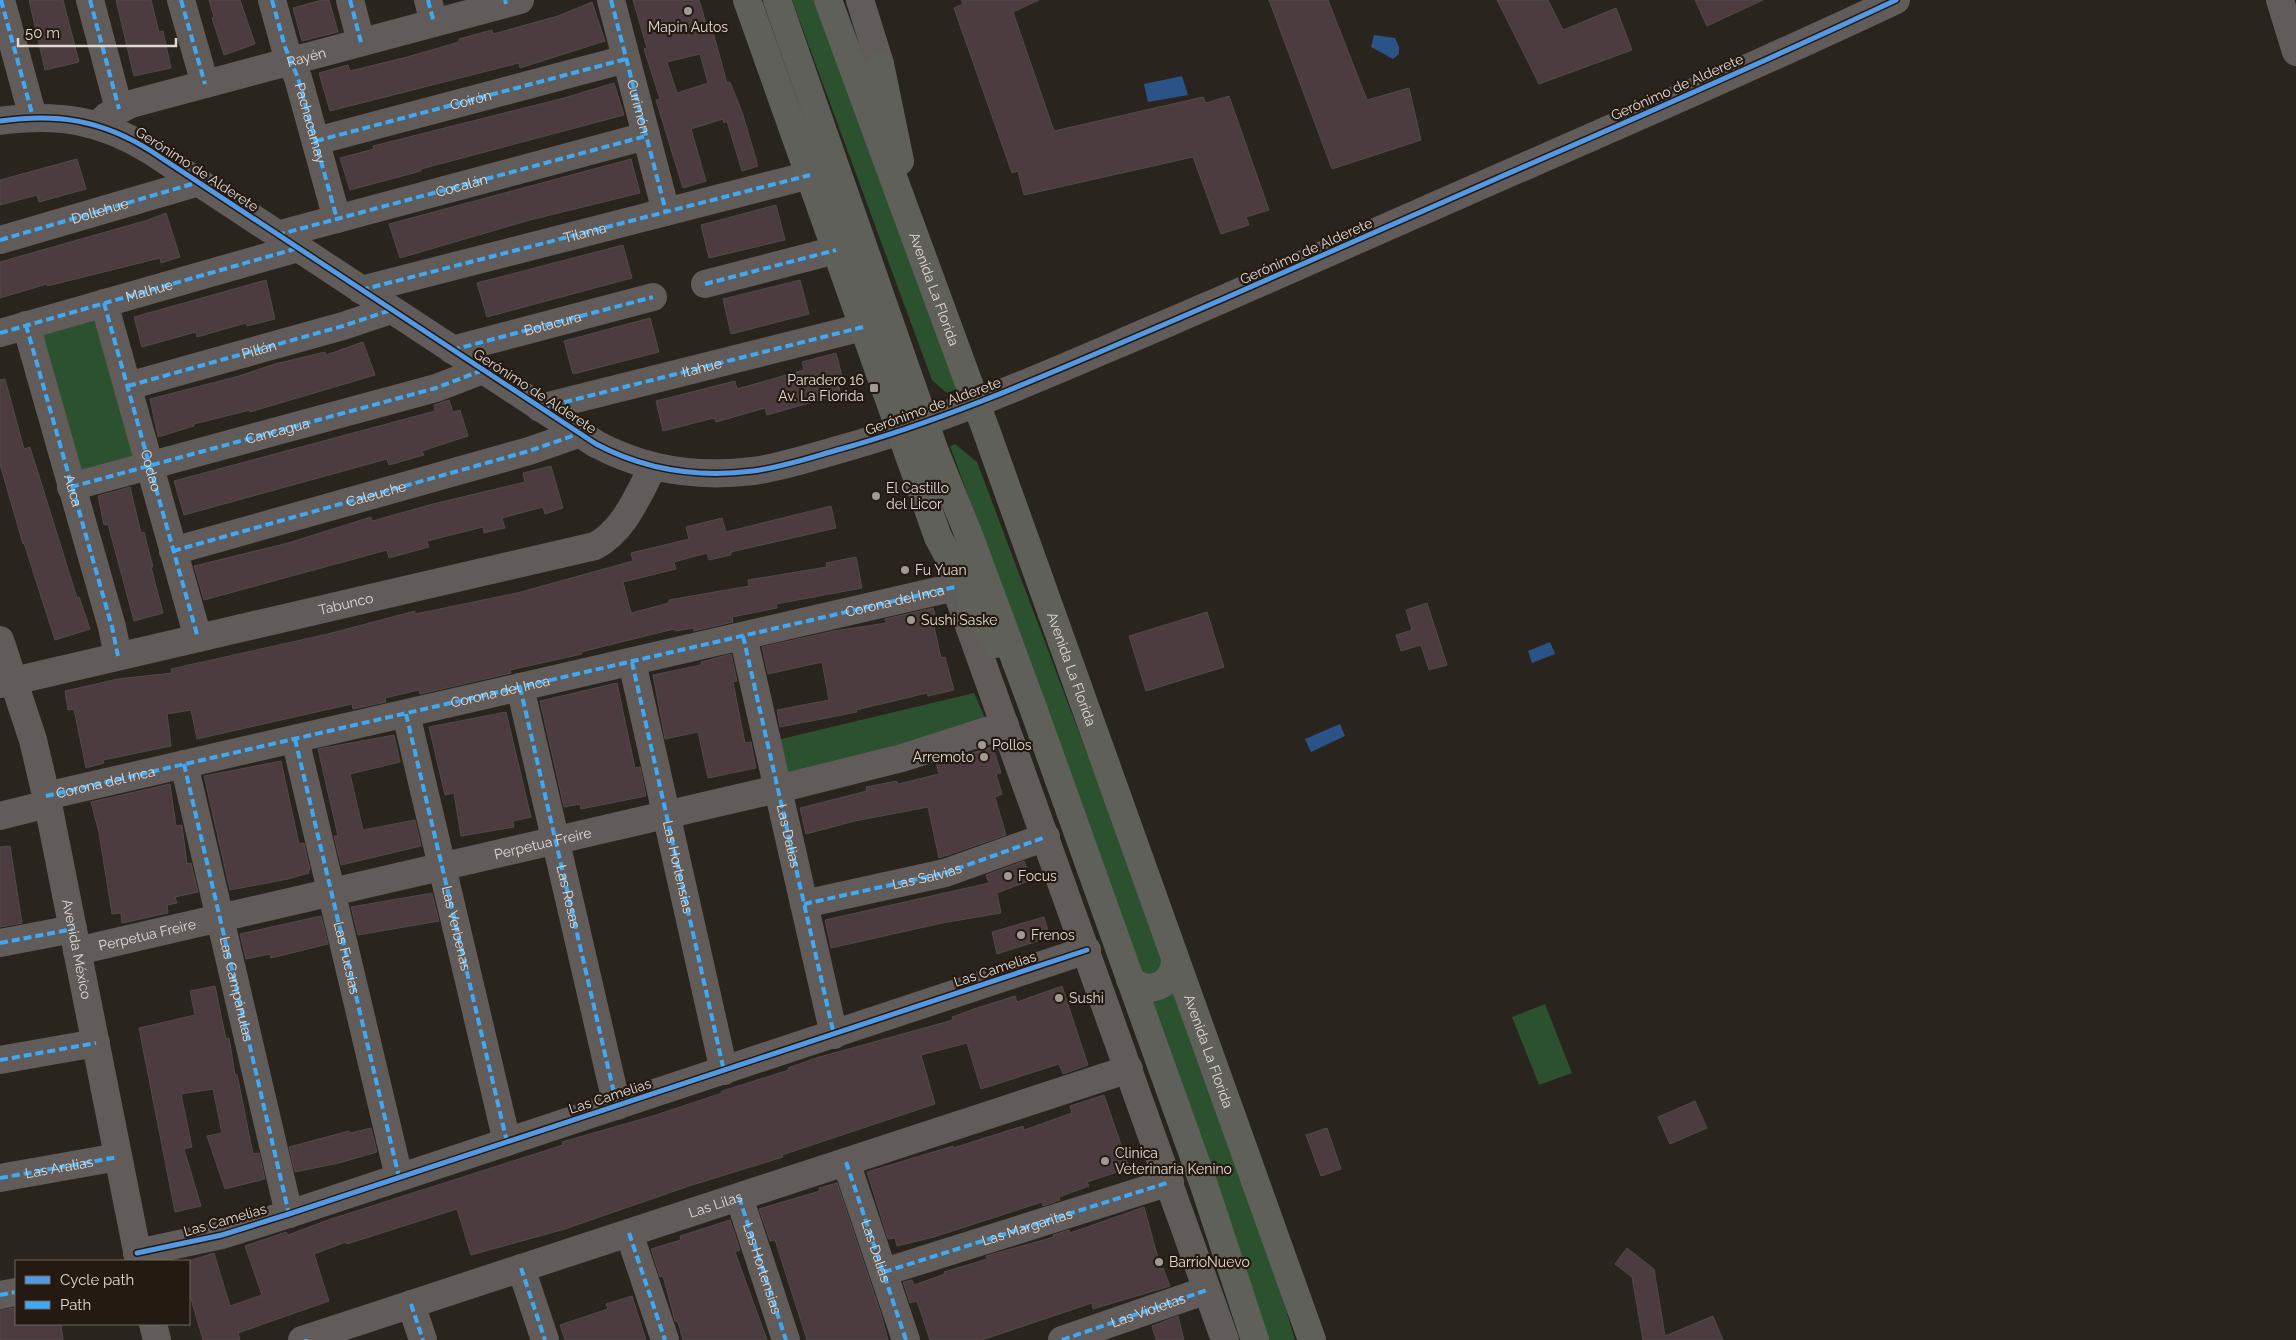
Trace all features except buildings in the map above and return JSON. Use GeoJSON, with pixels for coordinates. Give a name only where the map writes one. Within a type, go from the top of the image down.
{"type":"FeatureCollection","features":[{"type":"Feature","properties":{"kind":"main road"},"geometry":{"type":"LineString","coordinates":[[747,0],[863,327],[913,428],[1032,705],[1204,1185],[1255,1340]]}},
{"type":"Feature","properties":{"kind":"main road"},"geometry":{"type":"LineString","coordinates":[[777,0],[810,95],[913,428],[938,537],[974,606],[1032,705]]}},
{"type":"Feature","properties":{"kind":"main road","name":"Avenida La Florida"},"geometry":{"type":"LineString","coordinates":[[828,0],[976,404],[1312,1340]]}},
{"type":"Feature","properties":{"kind":"main road"},"geometry":{"type":"LineString","coordinates":[[880,64],[896,132],[906,217]]}},
{"type":"Feature","properties":{"kind":"main road"},"geometry":{"type":"LineString","coordinates":[[810,95],[836,250]]}},
{"type":"Feature","properties":{"kind":"main road"},"geometry":{"type":"LineString","coordinates":[[1130,979],[1139,986],[1157,987],[1169,979],[1175,962]]}},
{"type":"Feature","properties":{"kind":"street"},"geometry":{"type":"LineString","coordinates":[[1,0],[33,117]]}},
{"type":"Feature","properties":{"kind":"street"},"geometry":{"type":"LineString","coordinates":[[90,0],[108,117]]}},
{"type":"Feature","properties":{"kind":"street"},"geometry":{"type":"LineString","coordinates":[[181,0],[205,84]]}},
{"type":"Feature","properties":{"kind":"street","name":"Pachacamay"},"geometry":{"type":"LineString","coordinates":[[272,0],[298,78],[337,219]]}},
{"type":"Feature","properties":{"kind":"street"},"geometry":{"type":"LineString","coordinates":[[350,0],[361,42]]}},
{"type":"Feature","properties":{"kind":"street","name":"Curimón"},"geometry":{"type":"LineString","coordinates":[[611,0],[666,212]]}},
{"type":"Feature","properties":{"kind":"street"},"geometry":{"type":"LineString","coordinates":[[860,0],[880,64]]}},
{"type":"Feature","properties":{"kind":"street","name":"Gerónimo de Alderete"},"geometry":{"type":"LineString","coordinates":[[0,121],[33,117],[108,117],[134,140],[578,434],[614,454],[653,467],[704,474],[754,471],[779,467],[913,428],[976,404],[1252,287],[1798,47],[1896,0]]}},
{"type":"Feature","properties":{"kind":"street"},"geometry":{"type":"LineString","coordinates":[[2280,0],[2296,52]]}},
{"type":"Feature","properties":{"kind":"street","name":"Rayén"},"geometry":{"type":"LineString","coordinates":[[108,117],[205,84],[361,42],[431,12],[510,1]]}},
{"type":"Feature","properties":{"kind":"street","name":"Coirón"},"geometry":{"type":"LineString","coordinates":[[316,141],[626,59]]}},
{"type":"Feature","properties":{"kind":"street","name":"Cocalán"},"geometry":{"type":"LineString","coordinates":[[287,241],[337,219],[646,136]]}},
{"type":"Feature","properties":{"kind":"street","name":"Tilama"},"geometry":{"type":"LineString","coordinates":[[361,290],[810,176]]}},
{"type":"Feature","properties":{"kind":"street","name":"Dollehue"},"geometry":{"type":"LineString","coordinates":[[0,240],[199,182]]}},
{"type":"Feature","properties":{"kind":"street","name":"Malhue"},"geometry":{"type":"LineString","coordinates":[[0,332],[104,303],[287,241]]}},
{"type":"Feature","properties":{"kind":"street"},"geometry":{"type":"LineString","coordinates":[[705,284],[836,250]]}},
{"type":"Feature","properties":{"kind":"street","name":"Botacura"},"geometry":{"type":"LineString","coordinates":[[452,350],[653,297]]}},
{"type":"Feature","properties":{"kind":"street","name":"Codao"},"geometry":{"type":"LineString","coordinates":[[104,303],[198,638]]}},
{"type":"Feature","properties":{"kind":"street","name":"Pillán"},"geometry":{"type":"LineString","coordinates":[[128,386],[343,326],[391,310]]}},
{"type":"Feature","properties":{"kind":"street","name":"Auca"},"geometry":{"type":"LineString","coordinates":[[26,325],[112,627],[118,656]]}},
{"type":"Feature","properties":{"kind":"street","name":"Itahue"},"geometry":{"type":"LineString","coordinates":[[540,408],[863,327]]}},
{"type":"Feature","properties":{"kind":"street","name":"Cancagua"},"geometry":{"type":"LineString","coordinates":[[71,487],[436,388],[483,370]]}},
{"type":"Feature","properties":{"kind":"street","name":"Caleuche"},"geometry":{"type":"LineString","coordinates":[[173,550],[529,451],[578,434]]}},
{"type":"Feature","properties":{"kind":"street","name":"Tabunco"},"geometry":{"type":"LineString","coordinates":[[7,682],[595,546],[610,537],[619,528],[653,467]]}},
{"type":"Feature","properties":{"kind":"street"},"geometry":{"type":"LineString","coordinates":[[938,537],[1225,1340]]}},
{"type":"Feature","properties":{"kind":"street","name":"Corona del Inca"},"geometry":{"type":"LineString","coordinates":[[47,800],[184,764],[955,588]]}},
{"type":"Feature","properties":{"kind":"street","name":"Las Dalias"},"geometry":{"type":"LineString","coordinates":[[743,636],[834,1035]]}},
{"type":"Feature","properties":{"kind":"street","name":"Avenida México"},"geometry":{"type":"LineString","coordinates":[[0,640],[7,682],[33,740],[47,800],[138,1257]]}},
{"type":"Feature","properties":{"kind":"street","name":"Las Hortensias"},"geometry":{"type":"LineString","coordinates":[[632,662],[724,1071]]}},
{"type":"Feature","properties":{"kind":"street","name":"Las Rosas"},"geometry":{"type":"LineString","coordinates":[[520,687],[617,1106]]}},
{"type":"Feature","properties":{"kind":"street","name":"Las Verbenas"},"geometry":{"type":"LineString","coordinates":[[406,714],[507,1142]]}},
{"type":"Feature","properties":{"kind":"street","name":"Perpetua Freire"},"geometry":{"type":"LineString","coordinates":[[0,943],[75,940],[220,918],[778,790],[909,756],[1005,725]]}},
{"type":"Feature","properties":{"kind":"street","name":"Las Fucsias"},"geometry":{"type":"LineString","coordinates":[[295,739],[399,1177]]}},
{"type":"Feature","properties":{"kind":"street","name":"Las Campánulas"},"geometry":{"type":"LineString","coordinates":[[184,764],[289,1214]]}},
{"type":"Feature","properties":{"kind":"street"},"geometry":{"type":"LineString","coordinates":[[0,816],[47,800]]}},
{"type":"Feature","properties":{"kind":"street","name":"Las Salvias"},"geometry":{"type":"LineString","coordinates":[[804,904],[945,873],[1046,837]]}},
{"type":"Feature","properties":{"kind":"street","name":"Las Camelias"},"geometry":{"type":"LineString","coordinates":[[138,1257],[222,1235],[289,1214],[1087,950]]}},
{"type":"Feature","properties":{"kind":"street"},"geometry":{"type":"LineString","coordinates":[[0,1060],[96,1043]]}},
{"type":"Feature","properties":{"kind":"street","name":"Las Lilas"},"geometry":{"type":"LineString","coordinates":[[305,1340],[1129,1070]]}},
{"type":"Feature","properties":{"kind":"street","name":"Las Aralias"},"geometry":{"type":"LineString","coordinates":[[0,1178],[118,1157]]}},
{"type":"Feature","properties":{"kind":"street","name":"Las Dalias"},"geometry":{"type":"LineString","coordinates":[[846,1162],[906,1340]]}},
{"type":"Feature","properties":{"kind":"street","name":"Las Margaritas"},"geometry":{"type":"LineString","coordinates":[[884,1272],[1170,1182]]}},
{"type":"Feature","properties":{"kind":"street","name":"Las Hortensias"},"geometry":{"type":"LineString","coordinates":[[739,1197],[786,1340]]}},
{"type":"Feature","properties":{"kind":"street"},"geometry":{"type":"LineString","coordinates":[[629,1233],[665,1340]]}},
{"type":"Feature","properties":{"kind":"street"},"geometry":{"type":"LineString","coordinates":[[521,1268],[545,1340]]}},
{"type":"Feature","properties":{"kind":"street","name":"Las Violetas"},"geometry":{"type":"LineString","coordinates":[[1062,1340],[1207,1290]]}},
{"type":"Feature","properties":{"kind":"street"},"geometry":{"type":"LineString","coordinates":[[0,1294],[15,1292]]}},
{"type":"Feature","properties":{"kind":"street"},"geometry":{"type":"LineString","coordinates":[[411,1304],[423,1340]]}},
{"type":"Feature","properties":{"kind":"street"},"geometry":{"type":"LineString","coordinates":[[153,1325],[157,1340]]}},
{"type":"Feature","properties":{"kind":"green space"},"geometry":{"type":"Polygon","coordinates":[[[792,0],[814,0],[958,388],[947,393],[932,380],[792,0]]]}},
{"type":"Feature","properties":{"kind":"green space"},"geometry":{"type":"Polygon","coordinates":[[[95,311],[141,456],[82,479],[34,334],[95,311]]]}},
{"type":"Feature","properties":{"kind":"green space"},"geometry":{"type":"Polygon","coordinates":[[[955,444],[977,462],[1103,796],[1270,1256],[1295,1340],[1267,1340],[1077,793],[950,446],[955,444]]]}},
{"type":"Feature","properties":{"kind":"green space"},"geometry":{"type":"Polygon","coordinates":[[[974,693],[985,718],[887,749],[783,774],[777,740],[974,693]]]}},
{"type":"Feature","properties":{"kind":"green space"},"geometry":{"type":"Polygon","coordinates":[[[1545,1004],[1572,1073],[1539,1085],[1512,1017],[1545,1004]]]}},
{"type":"Feature","properties":{"kind":"water"},"geometry":{"type":"Polygon","coordinates":[[[1374,35],[1395,38],[1399,47],[1399,54],[1393,59],[1371,47],[1374,35]]]}},
{"type":"Feature","properties":{"kind":"water"},"geometry":{"type":"Polygon","coordinates":[[[1182,76],[1188,95],[1148,102],[1144,84],[1182,76]]]}},
{"type":"Feature","properties":{"kind":"water"},"geometry":{"type":"Polygon","coordinates":[[[1550,642],[1555,654],[1532,663],[1528,651],[1550,642]]]}},
{"type":"Feature","properties":{"kind":"water"},"geometry":{"type":"Polygon","coordinates":[[[1340,724],[1345,736],[1311,752],[1305,739],[1340,724]]]}},
{"type":"Feature","properties":{"kind":"marked path"},"geometry":{"type":"LineString","coordinates":[[1,0],[33,117]]}},
{"type":"Feature","properties":{"kind":"marked path"},"geometry":{"type":"LineString","coordinates":[[90,0],[119,109]]}},
{"type":"Feature","properties":{"kind":"marked path"},"geometry":{"type":"LineString","coordinates":[[181,0],[205,84]]}},
{"type":"Feature","properties":{"kind":"marked path"},"geometry":{"type":"LineString","coordinates":[[272,0],[285,47],[298,78],[337,219]]}},
{"type":"Feature","properties":{"kind":"marked path"},"geometry":{"type":"LineString","coordinates":[[350,0],[361,42]]}},
{"type":"Feature","properties":{"kind":"marked path"},"geometry":{"type":"LineString","coordinates":[[428,0],[434,23]]}},
{"type":"Feature","properties":{"kind":"marked path"},"geometry":{"type":"LineString","coordinates":[[505,0],[506,4]]}},
{"type":"Feature","properties":{"kind":"marked path"},"geometry":{"type":"LineString","coordinates":[[611,0],[666,212]]}},
{"type":"Feature","properties":{"kind":"marked path"},"geometry":{"type":"LineString","coordinates":[[316,141],[626,59]]}},
{"type":"Feature","properties":{"kind":"marked path"},"geometry":{"type":"LineString","coordinates":[[277,235],[646,136]]}},
{"type":"Feature","properties":{"kind":"marked path"},"geometry":{"type":"LineString","coordinates":[[361,290],[810,175]]}},
{"type":"Feature","properties":{"kind":"marked path"},"geometry":{"type":"LineString","coordinates":[[0,240],[199,182]]}},
{"type":"Feature","properties":{"kind":"marked path"},"geometry":{"type":"LineString","coordinates":[[0,333],[298,248]]}},
{"type":"Feature","properties":{"kind":"marked path"},"geometry":{"type":"LineString","coordinates":[[705,284],[836,250]]}},
{"type":"Feature","properties":{"kind":"marked path"},"geometry":{"type":"LineString","coordinates":[[452,350],[653,297]]}},
{"type":"Feature","properties":{"kind":"marked path"},"geometry":{"type":"LineString","coordinates":[[104,303],[198,638]]}},
{"type":"Feature","properties":{"kind":"marked path"},"geometry":{"type":"LineString","coordinates":[[128,386],[343,326],[391,310]]}},
{"type":"Feature","properties":{"kind":"marked path"},"geometry":{"type":"LineString","coordinates":[[26,325],[112,627],[118,656]]}},
{"type":"Feature","properties":{"kind":"marked path"},"geometry":{"type":"LineString","coordinates":[[541,408],[863,327]]}},
{"type":"Feature","properties":{"kind":"marked path"},"geometry":{"type":"LineString","coordinates":[[71,487],[436,388],[483,370]]}},
{"type":"Feature","properties":{"kind":"marked path"},"geometry":{"type":"LineString","coordinates":[[173,551],[529,451],[578,434]]}},
{"type":"Feature","properties":{"kind":"marked path"},"geometry":{"type":"LineString","coordinates":[[46,796],[955,587]]}},
{"type":"Feature","properties":{"kind":"marked path"},"geometry":{"type":"LineString","coordinates":[[743,636],[834,1035]]}},
{"type":"Feature","properties":{"kind":"marked path"},"geometry":{"type":"LineString","coordinates":[[632,662],[724,1071]]}},
{"type":"Feature","properties":{"kind":"marked path"},"geometry":{"type":"LineString","coordinates":[[520,687],[617,1106]]}},
{"type":"Feature","properties":{"kind":"marked path"},"geometry":{"type":"LineString","coordinates":[[406,714],[507,1142]]}},
{"type":"Feature","properties":{"kind":"marked path"},"geometry":{"type":"LineString","coordinates":[[295,739],[399,1177]]}},
{"type":"Feature","properties":{"kind":"marked path"},"geometry":{"type":"LineString","coordinates":[[184,764],[289,1214]]}},
{"type":"Feature","properties":{"kind":"marked path"},"geometry":{"type":"LineString","coordinates":[[804,904],[945,873],[1046,837]]}},
{"type":"Feature","properties":{"kind":"marked path"},"geometry":{"type":"LineString","coordinates":[[0,943],[73,929]]}},
{"type":"Feature","properties":{"kind":"marked path"},"geometry":{"type":"LineString","coordinates":[[0,1060],[96,1043]]}},
{"type":"Feature","properties":{"kind":"marked path"},"geometry":{"type":"LineString","coordinates":[[0,1178],[118,1157]]}},
{"type":"Feature","properties":{"kind":"marked path"},"geometry":{"type":"LineString","coordinates":[[846,1162],[906,1340]]}},
{"type":"Feature","properties":{"kind":"marked path"},"geometry":{"type":"LineString","coordinates":[[884,1272],[1170,1182]]}},
{"type":"Feature","properties":{"kind":"marked path"},"geometry":{"type":"LineString","coordinates":[[739,1197],[786,1340]]}},
{"type":"Feature","properties":{"kind":"marked path"},"geometry":{"type":"LineString","coordinates":[[629,1233],[665,1340]]}},
{"type":"Feature","properties":{"kind":"marked path"},"geometry":{"type":"LineString","coordinates":[[521,1268],[545,1340]]}},
{"type":"Feature","properties":{"kind":"marked path"},"geometry":{"type":"LineString","coordinates":[[1062,1340],[1207,1290]]}},
{"type":"Feature","properties":{"kind":"marked path"},"geometry":{"type":"LineString","coordinates":[[0,1295],[15,1292]]}},
{"type":"Feature","properties":{"kind":"marked path"},"geometry":{"type":"LineString","coordinates":[[411,1304],[423,1340]]}},
{"type":"Feature","properties":{"kind":"cycle path"},"geometry":{"type":"LineString","coordinates":[[0,121],[41,118],[79,121],[115,132],[133,140],[596,444],[652,466],[692,472],[732,473],[753,471],[797,462],[882,437],[1004,392],[1205,307],[1648,113],[1896,0]]}},
{"type":"Feature","properties":{"kind":"cycle path"},"geometry":{"type":"LineString","coordinates":[[137,1253],[222,1235],[289,1214],[1087,950]]}},
{"type":"Feature","properties":{"kind":"place","name":"Mapin Autos"},"geometry":{"type":"Point","coordinates":[688,11]}},
{"type":"Feature","properties":{"kind":"place","name":"Paradero 16 Av. La Florida"},"geometry":{"type":"Point","coordinates":[874,388]}},
{"type":"Feature","properties":{"kind":"place","name":"El Castillo del Licor"},"geometry":{"type":"Point","coordinates":[876,496]}},
{"type":"Feature","properties":{"kind":"place","name":"Fu Yuan"},"geometry":{"type":"Point","coordinates":[905,570]}},
{"type":"Feature","properties":{"kind":"place","name":"Sushi Saske"},"geometry":{"type":"Point","coordinates":[911,620]}},
{"type":"Feature","properties":{"kind":"place","name":"Pollos"},"geometry":{"type":"Point","coordinates":[982,745]}},
{"type":"Feature","properties":{"kind":"place","name":"Arremoto"},"geometry":{"type":"Point","coordinates":[984,757]}},
{"type":"Feature","properties":{"kind":"place","name":"Focus"},"geometry":{"type":"Point","coordinates":[1008,876]}},
{"type":"Feature","properties":{"kind":"place","name":"Frenos"},"geometry":{"type":"Point","coordinates":[1021,935]}},
{"type":"Feature","properties":{"kind":"place","name":"Sushi"},"geometry":{"type":"Point","coordinates":[1059,998]}},
{"type":"Feature","properties":{"kind":"place","name":"Clinica Veterinaria Kenino"},"geometry":{"type":"Point","coordinates":[1105,1161]}},
{"type":"Feature","properties":{"kind":"place","name":"BarrioNuevo"},"geometry":{"type":"Point","coordinates":[1159,1262]}}]}
